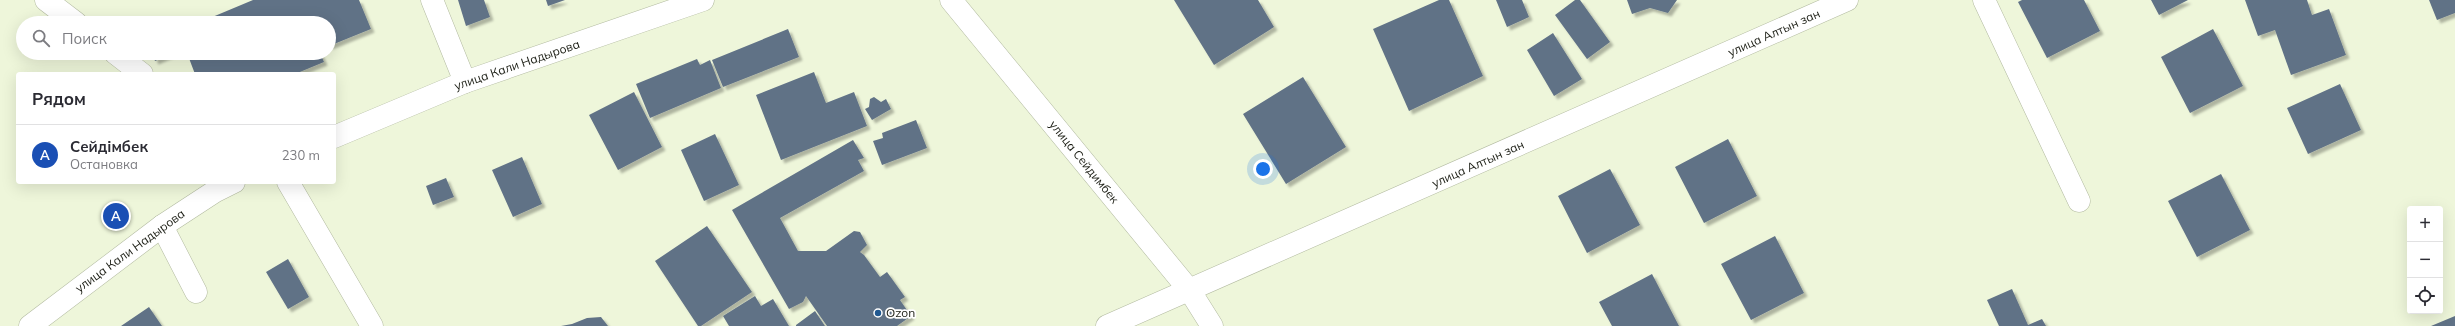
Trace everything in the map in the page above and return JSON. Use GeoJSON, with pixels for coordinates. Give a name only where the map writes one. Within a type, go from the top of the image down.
{"type":"FeatureCollection","features":[{"type":"Feature","properties":{"kind":"street"},"geometry":{"type":"LineString","coordinates":[[46,0],[67,16]]}},
{"type":"Feature","properties":{"kind":"street"},"geometry":{"type":"LineString","coordinates":[[432,0],[465,82]]}},
{"type":"Feature","properties":{"kind":"street","name":"улица Кали Надырова"},"geometry":{"type":"LineString","coordinates":[[336,136],[465,82],[703,0]]}},
{"type":"Feature","properties":{"kind":"street","name":"улица Сейдимбек"},"geometry":{"type":"LineString","coordinates":[[951,0],[1190,291],[1212,326]]}},
{"type":"Feature","properties":{"kind":"street","name":"улица Алтын зан"},"geometry":{"type":"LineString","coordinates":[[1107,326],[1190,291],[1847,0]]}},
{"type":"Feature","properties":{"kind":"street"},"geometry":{"type":"LineString","coordinates":[[1984,0],[2079,201]]}},
{"type":"Feature","properties":{"kind":"street"},"geometry":{"type":"LineString","coordinates":[[124,60],[139,72]]}},
{"type":"Feature","properties":{"kind":"street","name":"улица Кали Надырова"},"geometry":{"type":"LineString","coordinates":[[30,326],[162,226],[214,192],[230,184]]}},
{"type":"Feature","properties":{"kind":"street"},"geometry":{"type":"LineString","coordinates":[[289,184],[372,326]]}},
{"type":"Feature","properties":{"kind":"street"},"geometry":{"type":"LineString","coordinates":[[162,226],[196,292]]}},
{"type":"Feature","properties":{"kind":"building"},"geometry":{"type":"Polygon","coordinates":[[[253,0],[359,0],[371,29],[336,43],[336,16],[215,16],[253,0]]]}},
{"type":"Feature","properties":{"kind":"building"},"geometry":{"type":"Polygon","coordinates":[[[458,0],[484,0],[490,17],[466,26],[458,0]]]}},
{"type":"Feature","properties":{"kind":"building"},"geometry":{"type":"Polygon","coordinates":[[[546,0],[565,0],[548,6],[546,0]]]}},
{"type":"Feature","properties":{"kind":"building"},"geometry":{"type":"Polygon","coordinates":[[[1174,0],[1258,0],[1274,27],[1214,65],[1174,0]]]}},
{"type":"Feature","properties":{"kind":"building"},"geometry":{"type":"Polygon","coordinates":[[[1439,0],[1449,0],[1483,76],[1409,111],[1373,29],[1439,0]]]}},
{"type":"Feature","properties":{"kind":"building"},"geometry":{"type":"Polygon","coordinates":[[[1496,0],[1522,0],[1529,17],[1507,27],[1496,0]]]}},
{"type":"Feature","properties":{"kind":"building"},"geometry":{"type":"Polygon","coordinates":[[[1575,0],[1580,0],[1610,42],[1587,59],[1555,15],[1575,0]]]}},
{"type":"Feature","properties":{"kind":"building"},"geometry":{"type":"Polygon","coordinates":[[[1627,0],[1677,0],[1668,13],[1650,8],[1632,14],[1627,0]]]}},
{"type":"Feature","properties":{"kind":"building"},"geometry":{"type":"Polygon","coordinates":[[[2022,0],[2084,0],[2100,31],[2047,58],[2018,2],[2022,0]]]}},
{"type":"Feature","properties":{"kind":"building"},"geometry":{"type":"Polygon","coordinates":[[[2151,0],[2188,0],[2159,15],[2151,0]]]}},
{"type":"Feature","properties":{"kind":"building"},"geometry":{"type":"Polygon","coordinates":[[[2245,0],[2307,0],[2312,15],[2329,9],[2346,55],[2291,75],[2275,30],[2258,36],[2245,0]]]}},
{"type":"Feature","properties":{"kind":"building"},"geometry":{"type":"Polygon","coordinates":[[[2429,0],[2455,0],[2455,13],[2437,20],[2429,0]]]}},
{"type":"Feature","properties":{"kind":"building"},"geometry":{"type":"Polygon","coordinates":[[[788,29],[799,57],[723,87],[712,60],[788,29]]]}},
{"type":"Feature","properties":{"kind":"building"},"geometry":{"type":"Polygon","coordinates":[[[2213,29],[2243,86],[2190,113],[2161,57],[2213,29]]]}},
{"type":"Feature","properties":{"kind":"building"},"geometry":{"type":"Polygon","coordinates":[[[1553,33],[1582,79],[1554,96],[1527,50],[1553,33]]]}},
{"type":"Feature","properties":{"kind":"building"},"geometry":{"type":"Polygon","coordinates":[[[697,59],[700,65],[710,60],[721,88],[650,118],[636,84],[697,59]]]}},
{"type":"Feature","properties":{"kind":"building"},"geometry":{"type":"Polygon","coordinates":[[[190,60],[323,60],[324,62],[300,72],[194,72],[190,60]]]}},
{"type":"Feature","properties":{"kind":"building"},"geometry":{"type":"Polygon","coordinates":[[[814,72],[826,103],[854,92],[867,126],[781,160],[756,95],[814,72]]]}},
{"type":"Feature","properties":{"kind":"building"},"geometry":{"type":"Polygon","coordinates":[[[1303,77],[1346,147],[1286,184],[1243,114],[1303,77]]]}},
{"type":"Feature","properties":{"kind":"building"},"geometry":{"type":"Polygon","coordinates":[[[2340,84],[2361,130],[2308,154],[2287,108],[2340,84]]]}},
{"type":"Feature","properties":{"kind":"building"},"geometry":{"type":"Polygon","coordinates":[[[634,92],[662,147],[618,170],[589,115],[634,92]]]}},
{"type":"Feature","properties":{"kind":"building"},"geometry":{"type":"Polygon","coordinates":[[[874,97],[881,102],[886,99],[891,109],[872,120],[865,109],[869,107],[870,99],[874,97]]]}},
{"type":"Feature","properties":{"kind":"building"},"geometry":{"type":"Polygon","coordinates":[[[916,120],[927,148],[882,165],[873,141],[883,138],[882,133],[916,120]]]}},
{"type":"Feature","properties":{"kind":"building"},"geometry":{"type":"Polygon","coordinates":[[[715,134],[739,185],[704,201],[681,150],[715,134]]]}},
{"type":"Feature","properties":{"kind":"building"},"geometry":{"type":"Polygon","coordinates":[[[1728,139],[1757,196],[1704,223],[1675,167],[1728,139]]]}},
{"type":"Feature","properties":{"kind":"building"},"geometry":{"type":"Polygon","coordinates":[[[853,140],[864,158],[858,160],[864,171],[780,218],[798,251],[826,251],[854,231],[860,232],[867,245],[860,252],[864,255],[880,277],[887,272],[905,297],[900,300],[911,316],[897,326],[827,326],[806,296],[803,302],[789,309],[732,210],[853,140]]]}},
{"type":"Feature","properties":{"kind":"building"},"geometry":{"type":"Polygon","coordinates":[[[522,157],[542,204],[513,217],[492,170],[522,157]]]}},
{"type":"Feature","properties":{"kind":"building"},"geometry":{"type":"Polygon","coordinates":[[[1610,169],[1640,225],[1587,253],[1558,196],[1610,169]]]}},
{"type":"Feature","properties":{"kind":"building"},"geometry":{"type":"Polygon","coordinates":[[[2221,174],[2250,230],[2197,257],[2168,201],[2221,174]]]}},
{"type":"Feature","properties":{"kind":"building"},"geometry":{"type":"Polygon","coordinates":[[[446,178],[454,197],[433,205],[426,186],[446,178]]]}},
{"type":"Feature","properties":{"kind":"building"},"geometry":{"type":"Polygon","coordinates":[[[707,226],[752,292],[701,326],[698,326],[655,261],[707,226]]]}},
{"type":"Feature","properties":{"kind":"building"},"geometry":{"type":"Polygon","coordinates":[[[1775,236],[1804,293],[1751,320],[1721,264],[1775,236]]]}},
{"type":"Feature","properties":{"kind":"building"},"geometry":{"type":"Polygon","coordinates":[[[288,259],[309,297],[288,309],[266,272],[288,259]]]}},
{"type":"Feature","properties":{"kind":"building"},"geometry":{"type":"Polygon","coordinates":[[[1652,274],[1679,326],[1612,326],[1599,302],[1652,274]]]}},
{"type":"Feature","properties":{"kind":"building"},"geometry":{"type":"Polygon","coordinates":[[[2012,289],[2028,325],[2042,319],[2046,326],[1999,326],[1987,300],[2012,289]]]}},
{"type":"Feature","properties":{"kind":"building"},"geometry":{"type":"Polygon","coordinates":[[[755,296],[761,306],[773,299],[789,326],[729,326],[723,316],[755,296]]]}},
{"type":"Feature","properties":{"kind":"building"},"geometry":{"type":"Polygon","coordinates":[[[149,307],[162,326],[121,326],[149,307]]]}},
{"type":"Feature","properties":{"kind":"building"},"geometry":{"type":"Polygon","coordinates":[[[815,311],[825,326],[796,326],[796,325],[815,311]]]}},
{"type":"Feature","properties":{"kind":"building"},"geometry":{"type":"Polygon","coordinates":[[[2455,316],[2455,326],[2431,326],[2455,316]]]}},
{"type":"Feature","properties":{"kind":"building"},"geometry":{"type":"Polygon","coordinates":[[[601,317],[608,326],[561,326],[572,324],[587,318],[601,317]]]}},
{"type":"Feature","properties":{"kind":"place","name":"Сейдімбек"},"geometry":{"type":"Point","coordinates":[116,216]}},
{"type":"Feature","properties":{"kind":"place","name":"Ozon"},"geometry":{"type":"Point","coordinates":[878,313]}}]}
